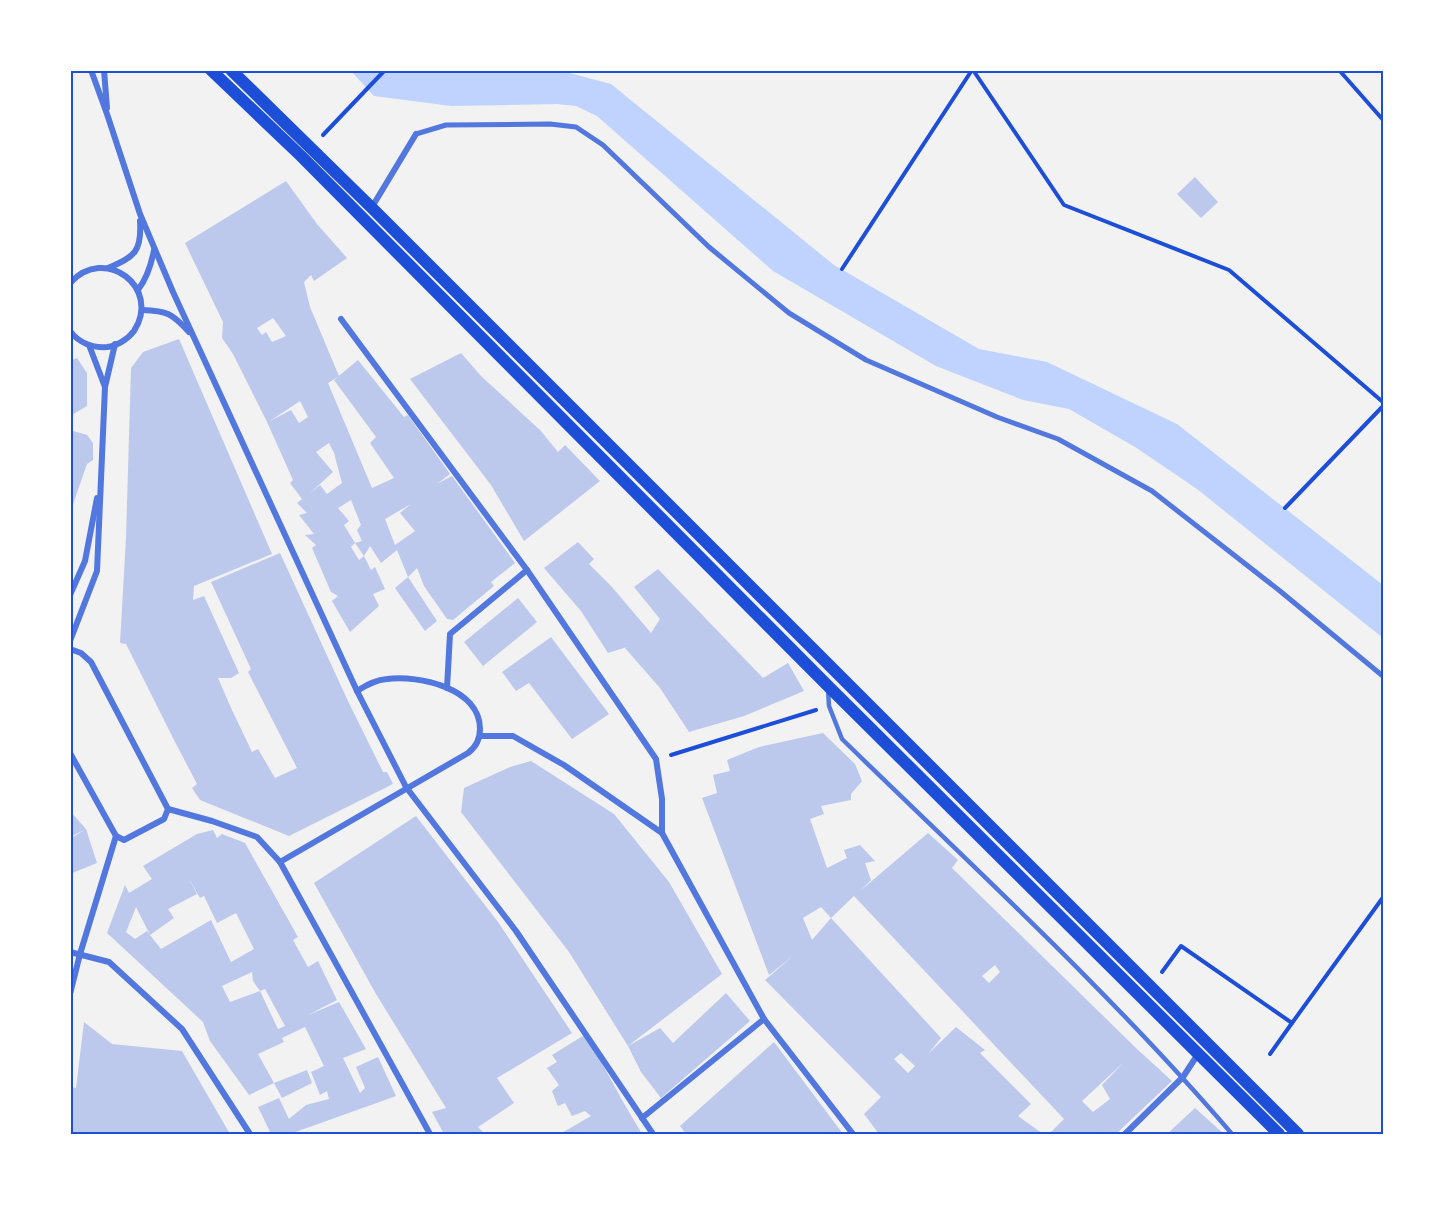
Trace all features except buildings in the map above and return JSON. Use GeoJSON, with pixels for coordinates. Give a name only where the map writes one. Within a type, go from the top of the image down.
{"type":"FeatureCollection","features":[{"type":"Feature","properties":{"kind":"main road"},"geometry":{"type":"LineString","coordinates":[[211,70],[301,156],[1198,1054],[1274,1133]]}},
{"type":"Feature","properties":{"kind":"main road"},"geometry":{"type":"LineString","coordinates":[[231,70],[372,208],[1298,1134]]}},
{"type":"Feature","properties":{"kind":"street"},"geometry":{"type":"LineString","coordinates":[[91,70],[154,249],[357,691],[406,787],[516,931],[653,1134]]}},
{"type":"Feature","properties":{"kind":"street"},"geometry":{"type":"LineString","coordinates":[[104,70],[107,114]]}},
{"type":"Feature","properties":{"kind":"street"},"geometry":{"type":"LineString","coordinates":[[372,208],[416,134],[446,125],[550,124],[576,128],[603,145],[709,247],[789,313],[866,360],[997,417],[1058,439],[1152,491],[1280,591],[1383,677]]}},
{"type":"Feature","properties":{"kind":"street"},"geometry":{"type":"LineString","coordinates":[[107,268],[134,256],[139,246],[141,232],[140,214]]}},
{"type":"Feature","properties":{"kind":"street"},"geometry":{"type":"LineString","coordinates":[[138,290],[146,280],[152,265],[154,249]]}},
{"type":"Feature","properties":{"kind":"street"},"geometry":{"type":"LineString","coordinates":[[70,331],[84,343],[109,347],[132,334],[139,323],[142,310],[138,290],[126,275],[114,269],[88,270],[76,276],[71,283]]}},
{"type":"Feature","properties":{"kind":"street"},"geometry":{"type":"LineString","coordinates":[[142,310],[162,310],[175,316],[194,337]]}},
{"type":"Feature","properties":{"kind":"street"},"geometry":{"type":"LineString","coordinates":[[340,319],[527,570],[656,759],[662,799],[662,833]]}},
{"type":"Feature","properties":{"kind":"street"},"geometry":{"type":"LineString","coordinates":[[70,640],[97,571],[105,387],[116,344]]}},
{"type":"Feature","properties":{"kind":"street"},"geometry":{"type":"LineString","coordinates":[[89,345],[105,387]]}},
{"type":"Feature","properties":{"kind":"street"},"geometry":{"type":"LineString","coordinates":[[70,595],[85,561],[101,477]]}},
{"type":"Feature","properties":{"kind":"street"},"geometry":{"type":"LineString","coordinates":[[447,688],[450,634],[527,570]]}},
{"type":"Feature","properties":{"kind":"street"},"geometry":{"type":"LineString","coordinates":[[70,649],[81,653],[91,662],[168,809],[257,837],[280,861],[430,1134]]}},
{"type":"Feature","properties":{"kind":"street"},"geometry":{"type":"LineString","coordinates":[[280,861],[468,753],[475,747],[480,736],[480,722],[473,706],[459,694],[437,683],[388,678],[370,682],[357,691]]}},
{"type":"Feature","properties":{"kind":"street"},"geometry":{"type":"LineString","coordinates":[[480,736],[513,736],[564,765],[662,833],[764,1019],[853,1134]]}},
{"type":"Feature","properties":{"kind":"street"},"geometry":{"type":"LineString","coordinates":[[70,753],[116,836],[124,840],[164,819],[168,809]]}},
{"type":"Feature","properties":{"kind":"street"},"geometry":{"type":"LineString","coordinates":[[70,994],[116,836]]}},
{"type":"Feature","properties":{"kind":"street"},"geometry":{"type":"LineString","coordinates":[[70,952],[109,962],[182,1029],[250,1134]]}},
{"type":"Feature","properties":{"kind":"street"},"geometry":{"type":"LineString","coordinates":[[642,1119],[764,1019]]}},
{"type":"Feature","properties":{"kind":"street"},"geometry":{"type":"LineString","coordinates":[[1125,1134],[1183,1077],[1198,1054]]}},
{"type":"Feature","properties":{"kind":"lane"},"geometry":{"type":"LineString","coordinates":[[828,686],[829,706],[842,739],[1124,1014],[1232,1134]]}},
{"type":"Feature","properties":{"kind":"path"},"geometry":{"type":"LineString","coordinates":[[310,147],[385,70]]}},
{"type":"Feature","properties":{"kind":"path"},"geometry":{"type":"LineString","coordinates":[[842,269],[973,70],[1064,205],[1229,270],[1383,404],[1285,508]]}},
{"type":"Feature","properties":{"kind":"path"},"geometry":{"type":"LineString","coordinates":[[1339,70],[1383,121]]}},
{"type":"Feature","properties":{"kind":"path"},"geometry":{"type":"LineString","coordinates":[[656,759],[829,706]]}},
{"type":"Feature","properties":{"kind":"path"},"geometry":{"type":"LineString","coordinates":[[1270,1054],[1383,896]]}},
{"type":"Feature","properties":{"kind":"path"},"geometry":{"type":"LineString","coordinates":[[1151,986],[1181,946],[1292,1023]]}},
{"type":"Feature","properties":{"kind":"water"},"geometry":{"type":"Polygon","coordinates":[[[558,70],[611,84],[834,265],[979,349],[1047,362],[1177,424],[1383,585],[1383,638],[1197,489],[1135,447],[1069,409],[1023,400],[936,366],[773,271],[597,116],[576,106],[557,104],[451,106],[374,96],[351,71],[558,70]]]}}]}
